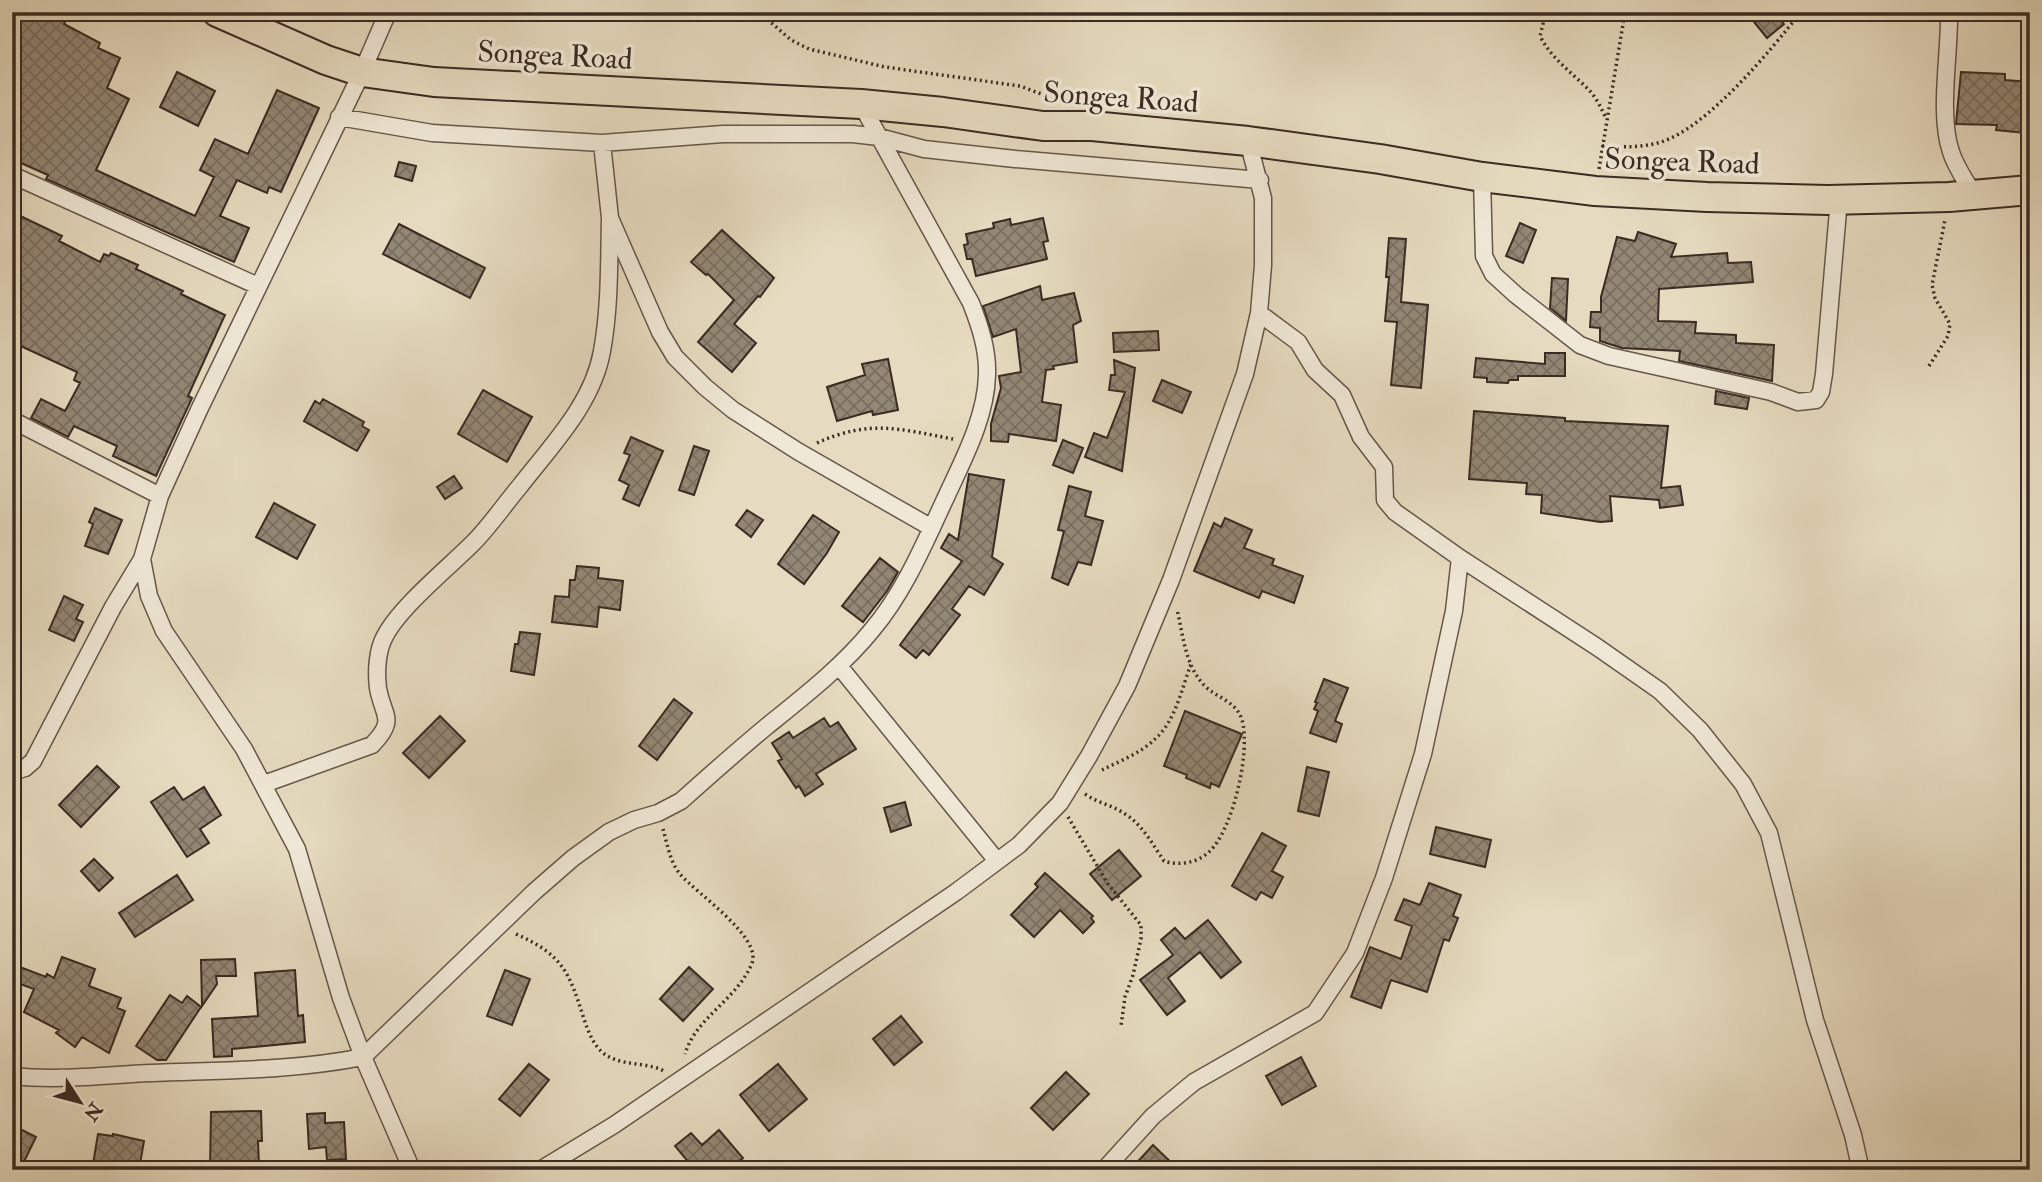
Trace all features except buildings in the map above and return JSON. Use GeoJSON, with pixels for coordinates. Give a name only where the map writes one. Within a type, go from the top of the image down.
{"type":"FeatureCollection","features":[{"type":"Feature","properties":{"kind":"highway","name":"Songea Road"},"geometry":{"type":"LineString","coordinates":[[216,12],[296,48],[362,72],[434,82],[861,104],[1043,125],[1092,125],[1248,141],[1380,159],[1482,177],[1595,191],[1707,197],[1839,199],[1962,196],[2030,190]]}},
{"type":"Feature","properties":{"kind":"street"},"geometry":{"type":"LineString","coordinates":[[12,772],[25,768],[33,761],[113,607],[142,559],[160,496],[388,12]]}},
{"type":"Feature","properties":{"kind":"street"},"geometry":{"type":"LineString","coordinates":[[1949,12],[1946,119],[1948,138],[1960,172],[1962,196]]}},
{"type":"Feature","properties":{"kind":"street"},"geometry":{"type":"LineString","coordinates":[[12,1076],[40,1079],[248,1071],[328,1064],[363,1057],[534,892],[573,858],[609,832],[681,801],[839,666],[872,630],[892,603],[932,528],[970,443],[985,396],[988,374],[979,321],[918,203],[861,104]]}},
{"type":"Feature","properties":{"kind":"street"},"geometry":{"type":"LineString","coordinates":[[339,117],[432,133],[602,143],[767,133],[853,134],[879,137],[925,149],[1260,180]]}},
{"type":"Feature","properties":{"kind":"street"},"geometry":{"type":"LineString","coordinates":[[540,1170],[614,1125],[934,907],[1019,845],[1060,803],[1127,686],[1171,580],[1245,374],[1259,313],[1263,265],[1263,198],[1248,141]]}},
{"type":"Feature","properties":{"kind":"street"},"geometry":{"type":"LineString","coordinates":[[602,143],[604,181],[611,218],[660,332],[675,357],[733,410],[799,452],[932,528]]}},
{"type":"Feature","properties":{"kind":"street"},"geometry":{"type":"LineString","coordinates":[[12,175],[258,286]]}},
{"type":"Feature","properties":{"kind":"street"},"geometry":{"type":"LineString","coordinates":[[1482,177],[1484,256],[1493,274],[1580,345],[1609,356],[1772,392],[1798,402],[1816,401],[1821,393],[1832,298],[1839,199]]}},
{"type":"Feature","properties":{"kind":"street"},"geometry":{"type":"LineString","coordinates":[[264,784],[372,745],[384,732],[387,714],[378,688],[378,657],[383,638],[393,622],[481,535],[556,441],[594,379],[602,352],[607,312],[611,218]]}},
{"type":"Feature","properties":{"kind":"street"},"geometry":{"type":"LineString","coordinates":[[1259,313],[1298,342],[1315,370],[1342,395],[1361,437],[1384,467],[1385,500],[1388,505],[1408,523],[1660,691],[1700,730],[1743,784],[1769,833],[1815,1020],[1853,1135],[1859,1162],[1858,1170]]}},
{"type":"Feature","properties":{"kind":"street"},"geometry":{"type":"LineString","coordinates":[[12,420],[160,496]]}},
{"type":"Feature","properties":{"kind":"street"},"geometry":{"type":"LineString","coordinates":[[1104,1170],[1153,1116],[1194,1082],[1315,1013],[1355,953],[1384,878],[1420,765],[1454,611],[1460,558]]}},
{"type":"Feature","properties":{"kind":"street"},"geometry":{"type":"LineString","coordinates":[[142,559],[149,596],[164,631],[244,750],[297,849],[341,998],[363,1057],[412,1170]]}},
{"type":"Feature","properties":{"kind":"street"},"geometry":{"type":"LineString","coordinates":[[839,666],[997,861]]}},
{"type":"Feature","properties":{"kind":"path"},"geometry":{"type":"LineString","coordinates":[[760,12],[791,40],[809,49],[885,67],[1020,86],[1044,95],[1054,103]]}},
{"type":"Feature","properties":{"kind":"path"},"geometry":{"type":"LineString","coordinates":[[1546,12],[1540,36],[1545,45],[1590,91],[1607,118]]}},
{"type":"Feature","properties":{"kind":"path"},"geometry":{"type":"LineString","coordinates":[[1595,191],[1625,12]]}},
{"type":"Feature","properties":{"kind":"path"},"geometry":{"type":"LineString","coordinates":[[1602,146],[1633,147],[1661,142],[1685,130],[1712,109],[1761,61],[1801,12]]}},
{"type":"Feature","properties":{"kind":"path"},"geometry":{"type":"LineString","coordinates":[[1928,366],[1948,336],[1950,324],[1935,298],[1932,285],[1962,196]]}},
{"type":"Feature","properties":{"kind":"path"},"geometry":{"type":"LineString","coordinates":[[799,452],[822,441],[871,427],[902,428],[970,443]]}},
{"type":"Feature","properties":{"kind":"path"},"geometry":{"type":"LineString","coordinates":[[1171,580],[1191,664],[1206,688],[1224,698],[1236,709],[1242,720],[1243,733],[1240,774],[1222,835],[1210,851],[1198,860],[1172,864],[1164,862],[1139,825],[1126,814],[1098,803],[1074,780],[1102,770],[1156,739],[1168,722],[1191,664]]}},
{"type":"Feature","properties":{"kind":"path"},"geometry":{"type":"LineString","coordinates":[[1060,803],[1108,884],[1141,925],[1141,939],[1125,997],[1121,1026]]}},
{"type":"Feature","properties":{"kind":"path"},"geometry":{"type":"LineString","coordinates":[[500,927],[527,939],[557,958],[570,978],[589,1034],[599,1050],[620,1061],[656,1067],[679,1080],[685,1051],[702,1025],[733,994],[754,960],[753,950],[738,928],[678,872],[658,813]]}}]}
